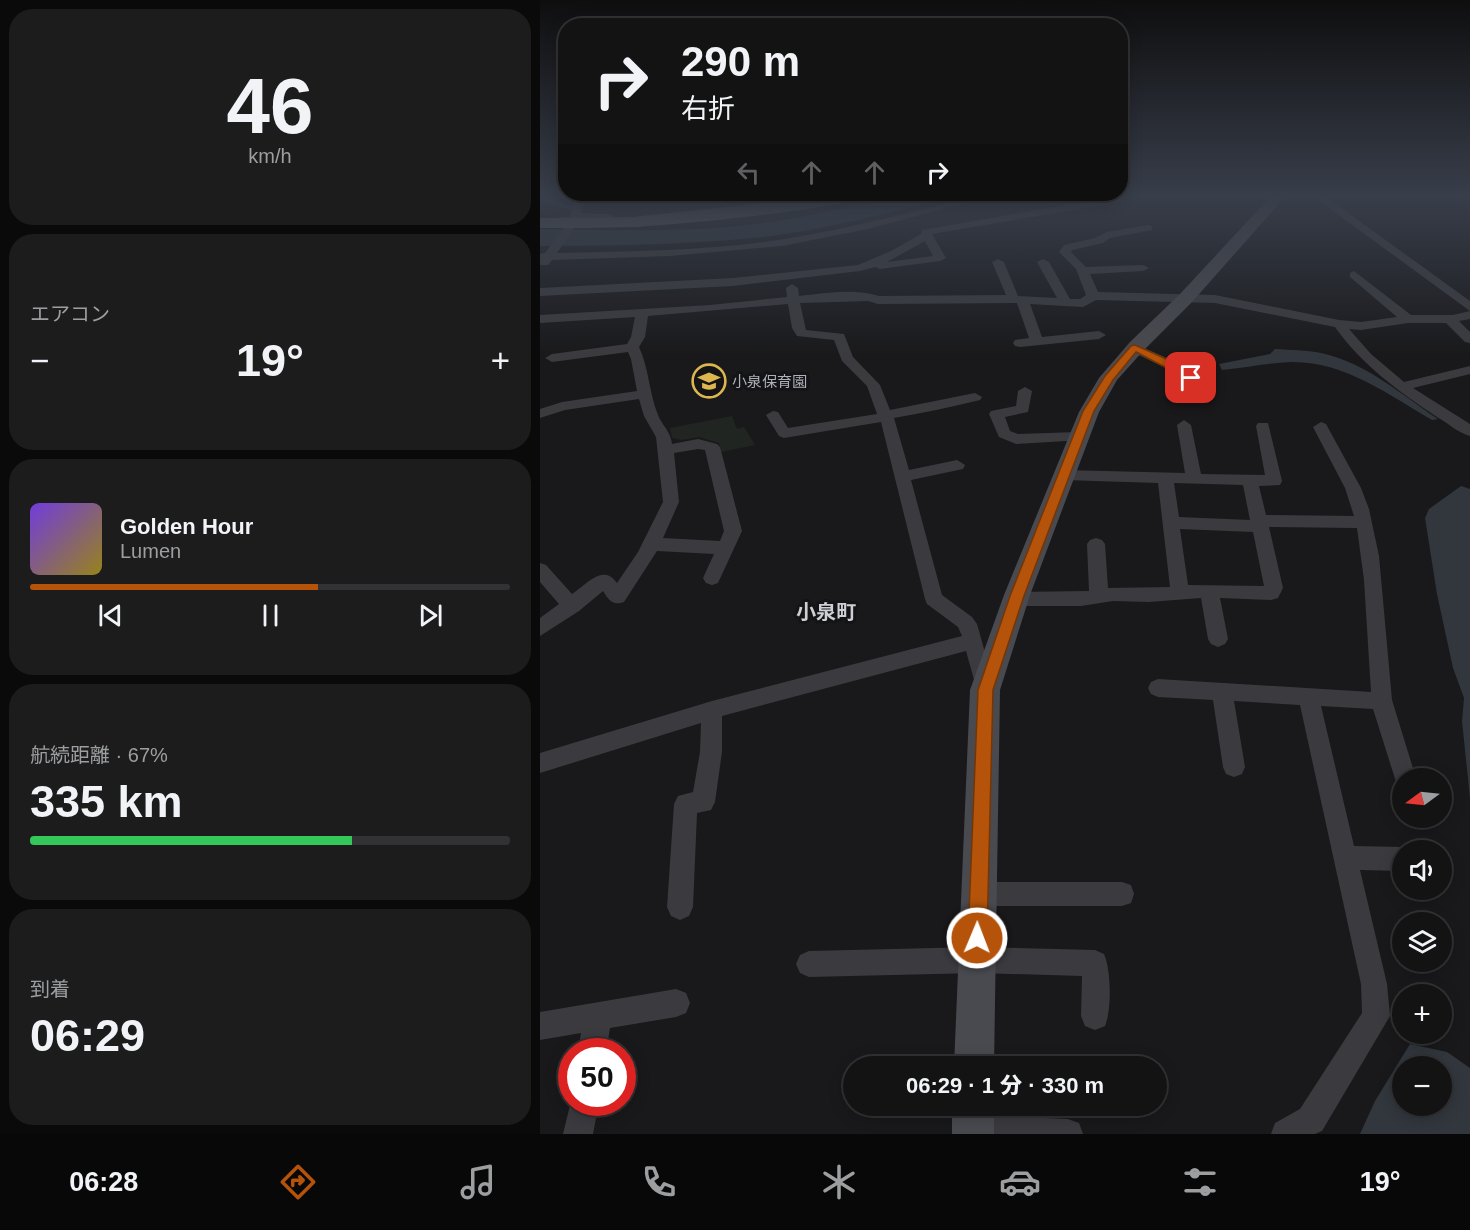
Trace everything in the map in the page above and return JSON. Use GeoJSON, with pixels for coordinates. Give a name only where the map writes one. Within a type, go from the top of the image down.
{"type":"FeatureCollection","features":[{"type":"Feature","properties":{"kind":"main road"},"geometry":{"type":"LineString","coordinates":[[974,1056],[985,690],[1016,599],[1089,411],[1109,378],[1135,348],[1186,298],[1230,250]]}},
{"type":"Feature","properties":{"kind":"street"},"geometry":{"type":"LineString","coordinates":[[540,269],[544,257],[704,250]]}},
{"type":"Feature","properties":{"kind":"street"},"geometry":{"type":"LineString","coordinates":[[860,268],[873,264],[899,250]]}},
{"type":"Feature","properties":{"kind":"street"},"geometry":{"type":"LineString","coordinates":[[540,292],[789,278],[940,258],[935,250]]}},
{"type":"Feature","properties":{"kind":"street"},"geometry":{"type":"LineString","coordinates":[[1066,250],[1065,252],[1082,271],[1093,296]]}},
{"type":"Feature","properties":{"kind":"street"},"geometry":{"type":"LineString","coordinates":[[1392,250],[1470,307]]}},
{"type":"Feature","properties":{"kind":"street"},"geometry":{"type":"LineString","coordinates":[[998,262],[1037,341]]}},
{"type":"Feature","properties":{"kind":"street"},"geometry":{"type":"LineString","coordinates":[[1043,262],[1066,303]]}},
{"type":"Feature","properties":{"kind":"street"},"geometry":{"type":"LineString","coordinates":[[1082,271],[1143,268]]}},
{"type":"Feature","properties":{"kind":"street"},"geometry":{"type":"LineString","coordinates":[[1354,275],[1408,319]]}},
{"type":"Feature","properties":{"kind":"street"},"geometry":{"type":"LineString","coordinates":[[789,278],[798,328],[802,333],[808,335],[839,337],[847,358],[873,386],[886,416],[901,477],[919,534],[934,599],[965,622],[970,629],[985,690]]}},
{"type":"Feature","properties":{"kind":"street"},"geometry":{"type":"LineString","coordinates":[[632,347],[671,285]]}},
{"type":"Feature","properties":{"kind":"street"},"geometry":{"type":"LineString","coordinates":[[540,320],[844,297],[878,300],[987,298],[1066,303],[1083,303],[1093,296],[1215,299],[1339,324],[1361,326],[1408,319],[1449,319],[1470,315]]}},
{"type":"Feature","properties":{"kind":"street"},"geometry":{"type":"LineString","coordinates":[[1449,319],[1470,339]]}},
{"type":"Feature","properties":{"kind":"street"},"geometry":{"type":"LineString","coordinates":[[1339,324],[1381,371],[1463,420],[1470,431]]}},
{"type":"Feature","properties":{"kind":"street"},"geometry":{"type":"LineString","coordinates":[[1020,343],[1100,335]]}},
{"type":"Feature","properties":{"kind":"street"},"geometry":{"type":"LineString","coordinates":[[552,358],[632,347]]}},
{"type":"Feature","properties":{"kind":"street"},"geometry":{"type":"LineString","coordinates":[[540,628],[605,580],[617,597],[651,544],[671,502],[664,437],[651,416],[638,359],[632,347]]}},
{"type":"Feature","properties":{"kind":"street"},"geometry":{"type":"LineString","coordinates":[[1135,348],[1180,369],[1191,378]]}},
{"type":"Feature","properties":{"kind":"street"},"geometry":{"type":"LineString","coordinates":[[1404,386],[1470,370]]}},
{"type":"Feature","properties":{"kind":"street"},"geometry":{"type":"LineString","coordinates":[[1025,391],[1023,409],[996,414],[1004,434],[1016,438],[1078,437]]}},
{"type":"Feature","properties":{"kind":"street"},"geometry":{"type":"LineString","coordinates":[[540,414],[562,406],[645,394]]}},
{"type":"Feature","properties":{"kind":"street"},"geometry":{"type":"LineString","coordinates":[[773,415],[784,433],[934,407],[949,401],[975,397]]}},
{"type":"Feature","properties":{"kind":"street"},"geometry":{"type":"LineString","coordinates":[[1184,425],[1194,479]]}},
{"type":"Feature","properties":{"kind":"street"},"geometry":{"type":"LineString","coordinates":[[1063,475],[1274,481],[1263,426]]}},
{"type":"Feature","properties":{"kind":"street"},"geometry":{"type":"LineString","coordinates":[[1321,427],[1330,449],[1354,489],[1364,522],[1372,577],[1382,701],[1402,768]]}},
{"type":"Feature","properties":{"kind":"street"},"geometry":{"type":"LineString","coordinates":[[665,450],[698,444],[712,447],[733,531],[712,578]]}},
{"type":"Feature","properties":{"kind":"street"},"geometry":{"type":"LineString","coordinates":[[901,477],[957,465]]}},
{"type":"Feature","properties":{"kind":"street"},"geometry":{"type":"LineString","coordinates":[[1165,478],[1180,593]]}},
{"type":"Feature","properties":{"kind":"street"},"geometry":{"type":"LineString","coordinates":[[1016,599],[1081,599],[1099,596],[1209,591],[1271,593],[1274,588],[1250,480]]}},
{"type":"Feature","properties":{"kind":"street"},"geometry":{"type":"LineString","coordinates":[[1171,523],[1364,522]]}},
{"type":"Feature","properties":{"kind":"street"},"geometry":{"type":"LineString","coordinates":[[651,544],[725,548]]}},
{"type":"Feature","properties":{"kind":"street"},"geometry":{"type":"LineString","coordinates":[[1096,544],[1099,596]]}},
{"type":"Feature","properties":{"kind":"street"},"geometry":{"type":"LineString","coordinates":[[540,570],[572,606]]}},
{"type":"Feature","properties":{"kind":"street"},"geometry":{"type":"LineString","coordinates":[[1209,591],[1218,639]]}},
{"type":"Feature","properties":{"kind":"street"},"geometry":{"type":"LineString","coordinates":[[540,763],[711,710],[897,659],[973,641]]}},
{"type":"Feature","properties":{"kind":"street"},"geometry":{"type":"LineString","coordinates":[[1158,688],[1382,701]]}},
{"type":"Feature","properties":{"kind":"street"},"geometry":{"type":"LineString","coordinates":[[1222,691],[1234,767]]}},
{"type":"Feature","properties":{"kind":"street"},"geometry":{"type":"LineString","coordinates":[[1286,1134],[1311,1120],[1376,1016],[1374,984],[1308,696]]}},
{"type":"Feature","properties":{"kind":"street"},"geometry":{"type":"LineString","coordinates":[[680,907],[686,804],[703,802],[711,752],[711,710]]}},
{"type":"Feature","properties":{"kind":"street"},"geometry":{"type":"LineString","coordinates":[[1344,858],[1392,860]]}},
{"type":"Feature","properties":{"kind":"street"},"geometry":{"type":"LineString","coordinates":[[978,894],[1122,894]]}},
{"type":"Feature","properties":{"kind":"street"},"geometry":{"type":"LineString","coordinates":[[809,964],[977,960],[1095,963],[1095,1016]]}},
{"type":"Feature","properties":{"kind":"street"},"geometry":{"type":"LineString","coordinates":[[540,1026],[676,1003]]}},
{"type":"Feature","properties":{"kind":"street"},"geometry":{"type":"LineString","coordinates":[[594,1038],[598,1017]]}},
{"type":"Feature","properties":{"kind":"street"},"geometry":{"type":"LineString","coordinates":[[579,1134],[582,1116]]}},
{"type":"Feature","properties":{"kind":"street"},"geometry":{"type":"LineString","coordinates":[[973,1123],[1068,1134]]}},
{"type":"Feature","properties":{"kind":"shaded area"},"geometry":{"type":"Polygon","coordinates":[[[1275,349],[1321,353],[1337,357],[1382,380],[1438,419],[1432,420],[1365,381],[1329,367],[1291,362],[1222,370],[1219,364],[1270,354],[1275,349]]]}},
{"type":"Feature","properties":{"kind":"shaded area"},"geometry":{"type":"Polygon","coordinates":[[[732,416],[737,429],[744,427],[755,445],[721,452],[719,443],[699,437],[682,440],[672,438],[670,428],[732,416]]]}},
{"type":"Feature","properties":{"kind":"shaded area"},"geometry":{"type":"Polygon","coordinates":[[[1461,486],[1470,489],[1470,798],[1462,721],[1464,698],[1453,668],[1437,594],[1425,518],[1429,509],[1461,486]]]}},
{"type":"Feature","properties":{"kind":"shaded area"},"geometry":{"type":"Polygon","coordinates":[[[1410,1044],[1447,1052],[1470,1068],[1470,1134],[1360,1134],[1375,1101],[1392,1073],[1392,1116],[1452,1116],[1452,1056],[1403,1056],[1410,1044]]]}},
{"type":"Feature","properties":{"kind":"place","name":"小泉保育園"},"geometry":{"type":"Point","coordinates":[709,381]}},
{"type":"Feature","properties":{"kind":"district","name":"小泉町"},"geometry":{"type":"Point","coordinates":[826,612]}},
{"type":"Feature","properties":{"kind":"route"},"geometry":{"type":"LineString","coordinates":[[977,938],[985,690],[1055,495],[1089,411],[1109,378],[1135,348],[1180,369],[1191,378]]}}]}
